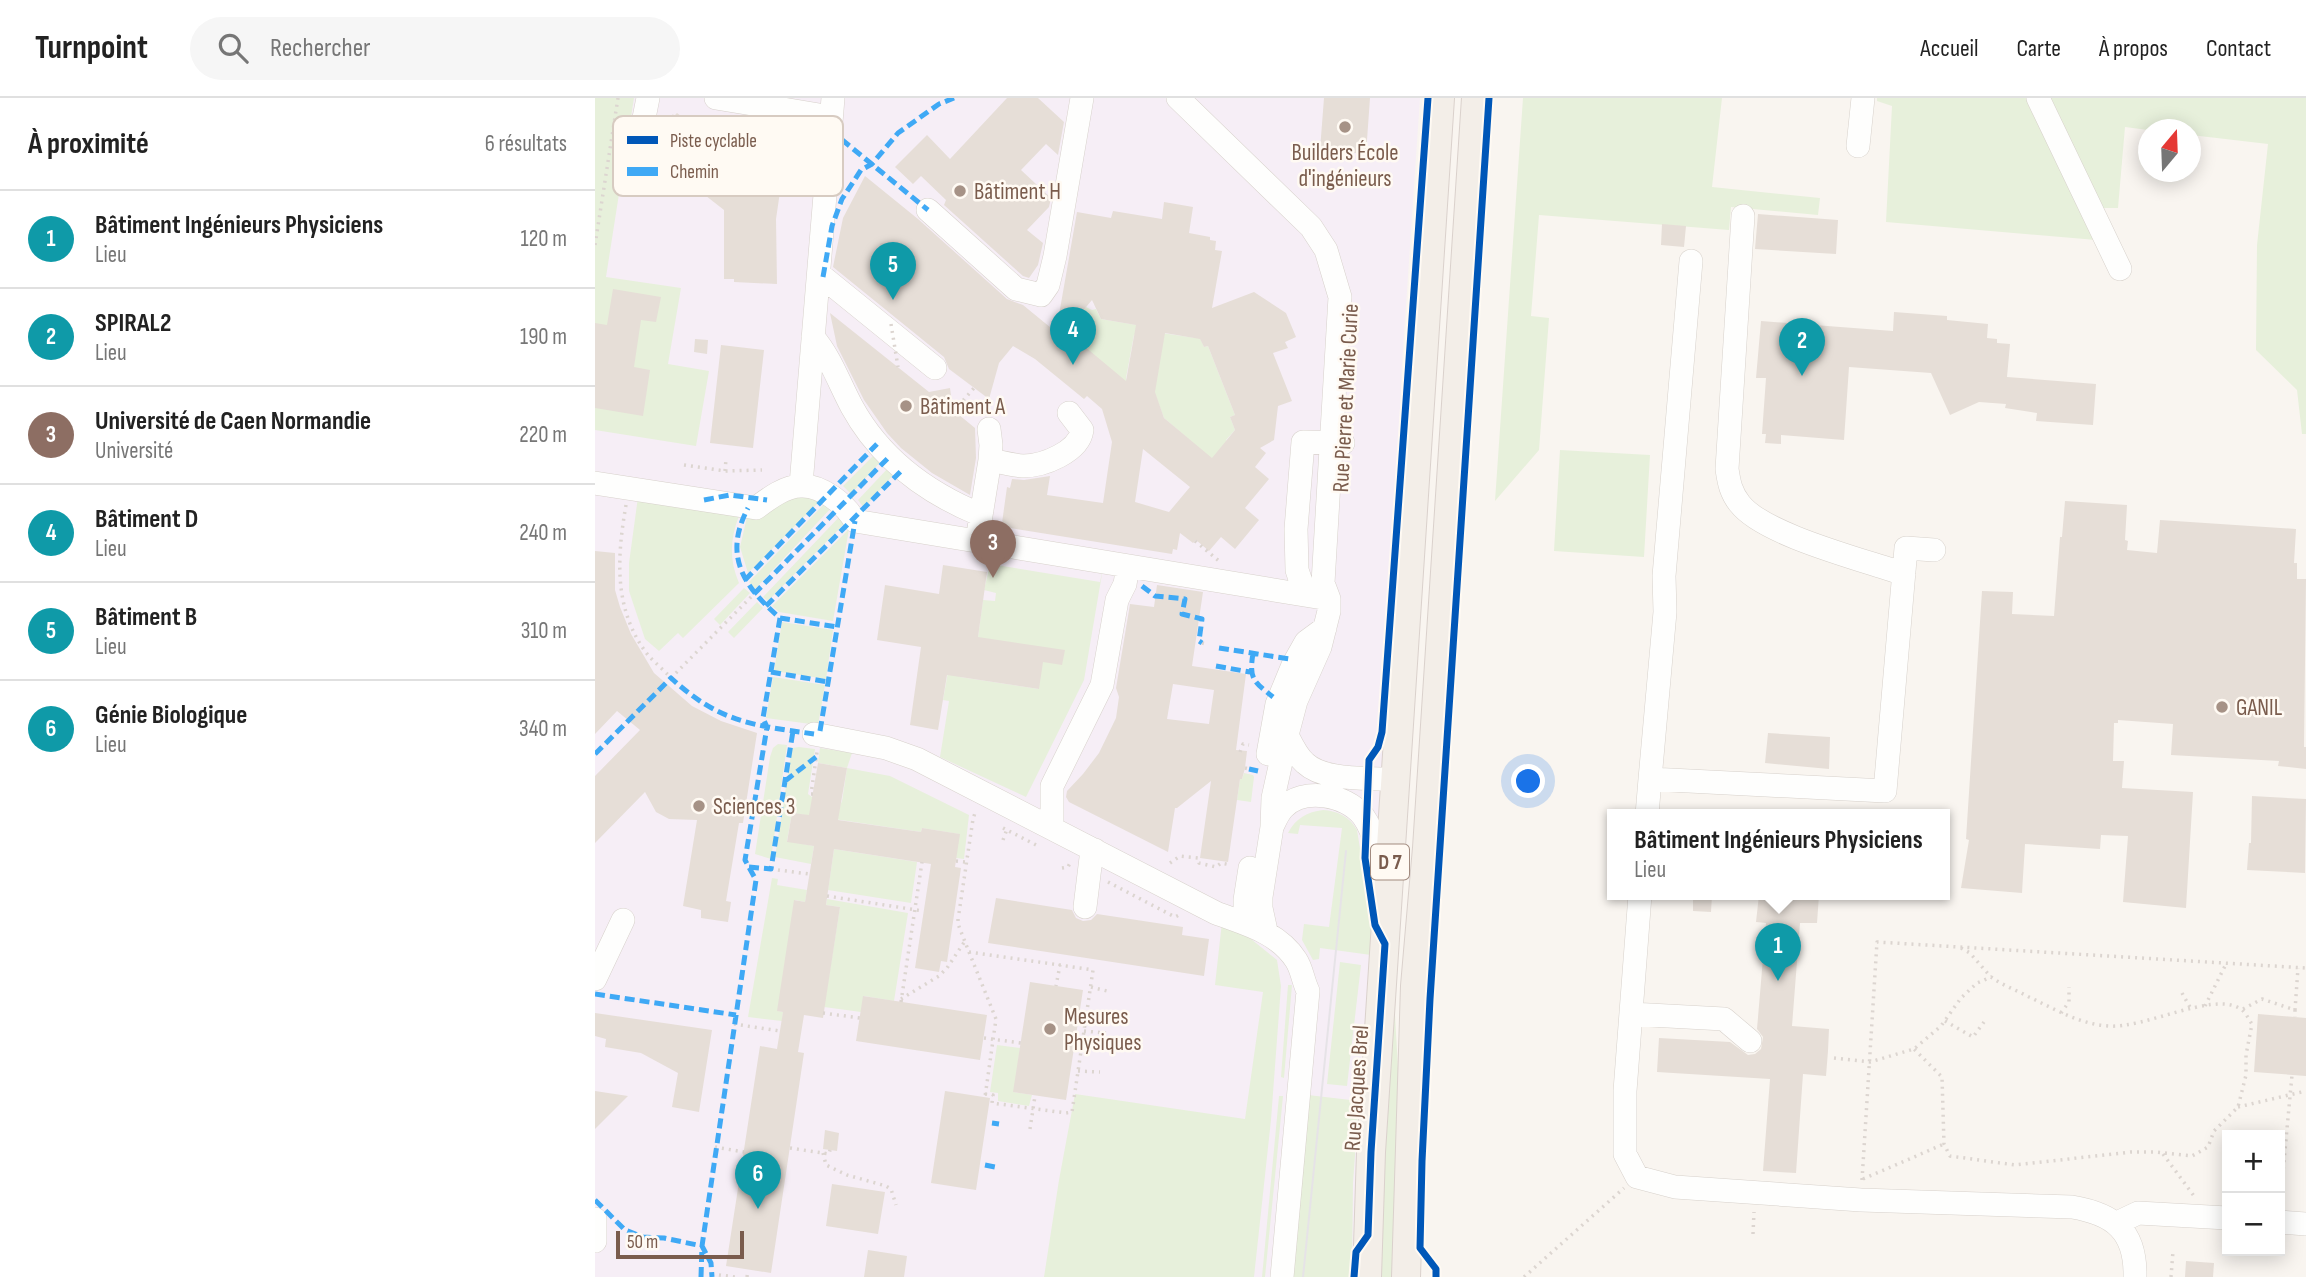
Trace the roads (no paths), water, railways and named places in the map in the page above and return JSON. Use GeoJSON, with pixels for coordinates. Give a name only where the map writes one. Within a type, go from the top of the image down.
{"type":"FeatureCollection","features":[{"type":"Feature","properties":{"kind":"main road","name":"Rue Jacques Brel"},"geometry":{"type":"LineString","coordinates":[[1367,1277],[1371,1152],[1440,98]]}},
{"type":"Feature","properties":{"kind":"main road","name":"D 7"},"geometry":{"type":"LineString","coordinates":[[1406,1277],[1415,986],[1427,848],[1476,98]]}},
{"type":"Feature","properties":{"kind":"main road"},"geometry":{"type":"LineString","coordinates":[[1396,780],[1403,789],[1427,848]]}},
{"type":"Feature","properties":{"kind":"street"},"geometry":{"type":"LineString","coordinates":[[644,116],[648,98]]}},
{"type":"Feature","properties":{"kind":"street"},"geometry":{"type":"LineString","coordinates":[[716,98],[832,107]]}},
{"type":"Feature","properties":{"kind":"street"},"geometry":{"type":"LineString","coordinates":[[928,210],[1016,289],[1041,295],[1048,285],[1055,256],[1083,98]]}},
{"type":"Feature","properties":{"kind":"street","name":"Rue Pierre et Marie Curie"},"geometry":{"type":"LineString","coordinates":[[1178,98],[1311,227],[1326,250],[1340,297],[1337,443]]}},
{"type":"Feature","properties":{"kind":"street","name":"Rue Pierre et Marie Curie"},"geometry":{"type":"LineString","coordinates":[[1197,98],[1321,221],[1342,256],[1351,293],[1352,338],[1319,592],[1325,628],[1320,647],[1296,701],[1287,735],[1273,798],[1272,827],[1256,927]]}},
{"type":"Feature","properties":{"kind":"street"},"geometry":{"type":"LineString","coordinates":[[1858,146],[1863,98]]}},
{"type":"Feature","properties":{"kind":"street"},"geometry":{"type":"LineString","coordinates":[[2038,98],[2120,269]]}},
{"type":"Feature","properties":{"kind":"street"},"geometry":{"type":"LineString","coordinates":[[801,485],[825,196]]}},
{"type":"Feature","properties":{"kind":"street"},"geometry":{"type":"LineString","coordinates":[[1743,216],[1727,469],[1731,493],[1742,507],[1759,521],[1784,533],[1904,574]]}},
{"type":"Feature","properties":{"kind":"street"},"geometry":{"type":"LineString","coordinates":[[1648,809],[1691,261]]}},
{"type":"Feature","properties":{"kind":"street"},"geometry":{"type":"LineString","coordinates":[[819,274],[935,368]]}},
{"type":"Feature","properties":{"kind":"street"},"geometry":{"type":"LineString","coordinates":[[813,337],[832,365],[853,409],[879,446],[928,488],[981,515]]}},
{"type":"Feature","properties":{"kind":"street"},"geometry":{"type":"LineString","coordinates":[[990,460],[1035,465],[1064,452],[1081,438],[1082,430],[1069,413]]}},
{"type":"Feature","properties":{"kind":"street"},"geometry":{"type":"LineString","coordinates":[[977,542],[990,460],[989,429]]}},
{"type":"Feature","properties":{"kind":"street"},"geometry":{"type":"LineString","coordinates":[[595,483],[756,508],[783,491],[801,485],[823,492],[842,503],[855,521],[1128,566],[1319,592]]}},
{"type":"Feature","properties":{"kind":"street"},"geometry":{"type":"LineString","coordinates":[[1650,779],[1885,791],[1906,548],[1934,550]]}},
{"type":"Feature","properties":{"kind":"street"},"geometry":{"type":"LineString","coordinates":[[1049,826],[1052,821],[1052,786],[1102,685],[1117,600],[1125,583],[1128,566]]}},
{"type":"Feature","properties":{"kind":"street"},"geometry":{"type":"LineString","coordinates":[[1256,927],[1245,900],[1277,704],[1303,646],[1310,637],[1325,628]]}},
{"type":"Feature","properties":{"kind":"street"},"geometry":{"type":"LineString","coordinates":[[1287,735],[1305,764],[1316,770],[1340,777],[1396,780]]}},
{"type":"Feature","properties":{"kind":"street"},"geometry":{"type":"LineString","coordinates":[[816,740],[898,751],[937,768],[1216,913],[1256,927],[1296,960],[1308,990],[1282,1277]]}},
{"type":"Feature","properties":{"kind":"street"},"geometry":{"type":"LineString","coordinates":[[1272,827],[1284,807],[1303,796],[1326,796],[1350,805],[1363,817],[1372,835],[1379,858],[1387,917]]}},
{"type":"Feature","properties":{"kind":"street"},"geometry":{"type":"LineString","coordinates":[[1085,907],[1091,859],[1095,850]]}},
{"type":"Feature","properties":{"kind":"street"},"geometry":{"type":"LineString","coordinates":[[1640,900],[1625,1091],[1625,1154],[1637,1177],[1675,1187],[1862,1189],[2096,1211],[2117,1223],[2129,1242],[2136,1263],[2135,1277]]}},
{"type":"Feature","properties":{"kind":"street"},"geometry":{"type":"LineString","coordinates":[[595,979],[623,920]]}},
{"type":"Feature","properties":{"kind":"street"},"geometry":{"type":"LineString","coordinates":[[1270,1277],[1288,1108],[1297,988],[1302,978]]}},
{"type":"Feature","properties":{"kind":"street"},"geometry":{"type":"LineString","coordinates":[[1631,1014],[1724,1019],[1750,1041]]}},
{"type":"Feature","properties":{"kind":"street"},"geometry":{"type":"LineString","coordinates":[[2117,1223],[2138,1213],[2218,1217]]}},
{"type":"Feature","properties":{"kind":"street"},"geometry":{"type":"LineString","coordinates":[[595,1219],[595,1241]]}},
{"type":"Feature","properties":{"kind":"street"},"geometry":{"type":"LineString","coordinates":[[2285,1222],[2306,1224]]}},
{"type":"Feature","properties":{"kind":"tram line"},"geometry":{"type":"LineString","coordinates":[[1303,1277],[1346,851]]}},
{"type":"Feature","properties":{"kind":"place","name":"Builders École d'ingénieurs"},"geometry":{"type":"Point","coordinates":[1345,127]}},
{"type":"Feature","properties":{"kind":"place","name":"Bâtiment H"},"geometry":{"type":"Point","coordinates":[960,191]}},
{"type":"Feature","properties":{"kind":"place","name":"Bâtiment B"},"geometry":{"type":"Point","coordinates":[893,300]}},
{"type":"Feature","properties":{"kind":"place","name":"Bâtiment D"},"geometry":{"type":"Point","coordinates":[1073,365]}},
{"type":"Feature","properties":{"kind":"place","name":"SPIRAL2"},"geometry":{"type":"Point","coordinates":[1802,376]}},
{"type":"Feature","properties":{"kind":"place","name":"Bâtiment A"},"geometry":{"type":"Point","coordinates":[906,406]}},
{"type":"Feature","properties":{"kind":"place","name":"Université de Caen Normandie"},"geometry":{"type":"Point","coordinates":[993,578]}},
{"type":"Feature","properties":{"kind":"place","name":"GANIL"},"geometry":{"type":"Point","coordinates":[2222,707]}},
{"type":"Feature","properties":{"kind":"place","name":"Sciences 3"},"geometry":{"type":"Point","coordinates":[699,806]}},
{"type":"Feature","properties":{"kind":"place","name":"Bâtiment Ingénieurs Physiciens"},"geometry":{"type":"Point","coordinates":[1778,981]}},
{"type":"Feature","properties":{"kind":"place","name":"Mesures Physiques"},"geometry":{"type":"Point","coordinates":[1050,1029]}},
{"type":"Feature","properties":{"kind":"place","name":"Génie Biologique"},"geometry":{"type":"Point","coordinates":[758,1209]}}]}
